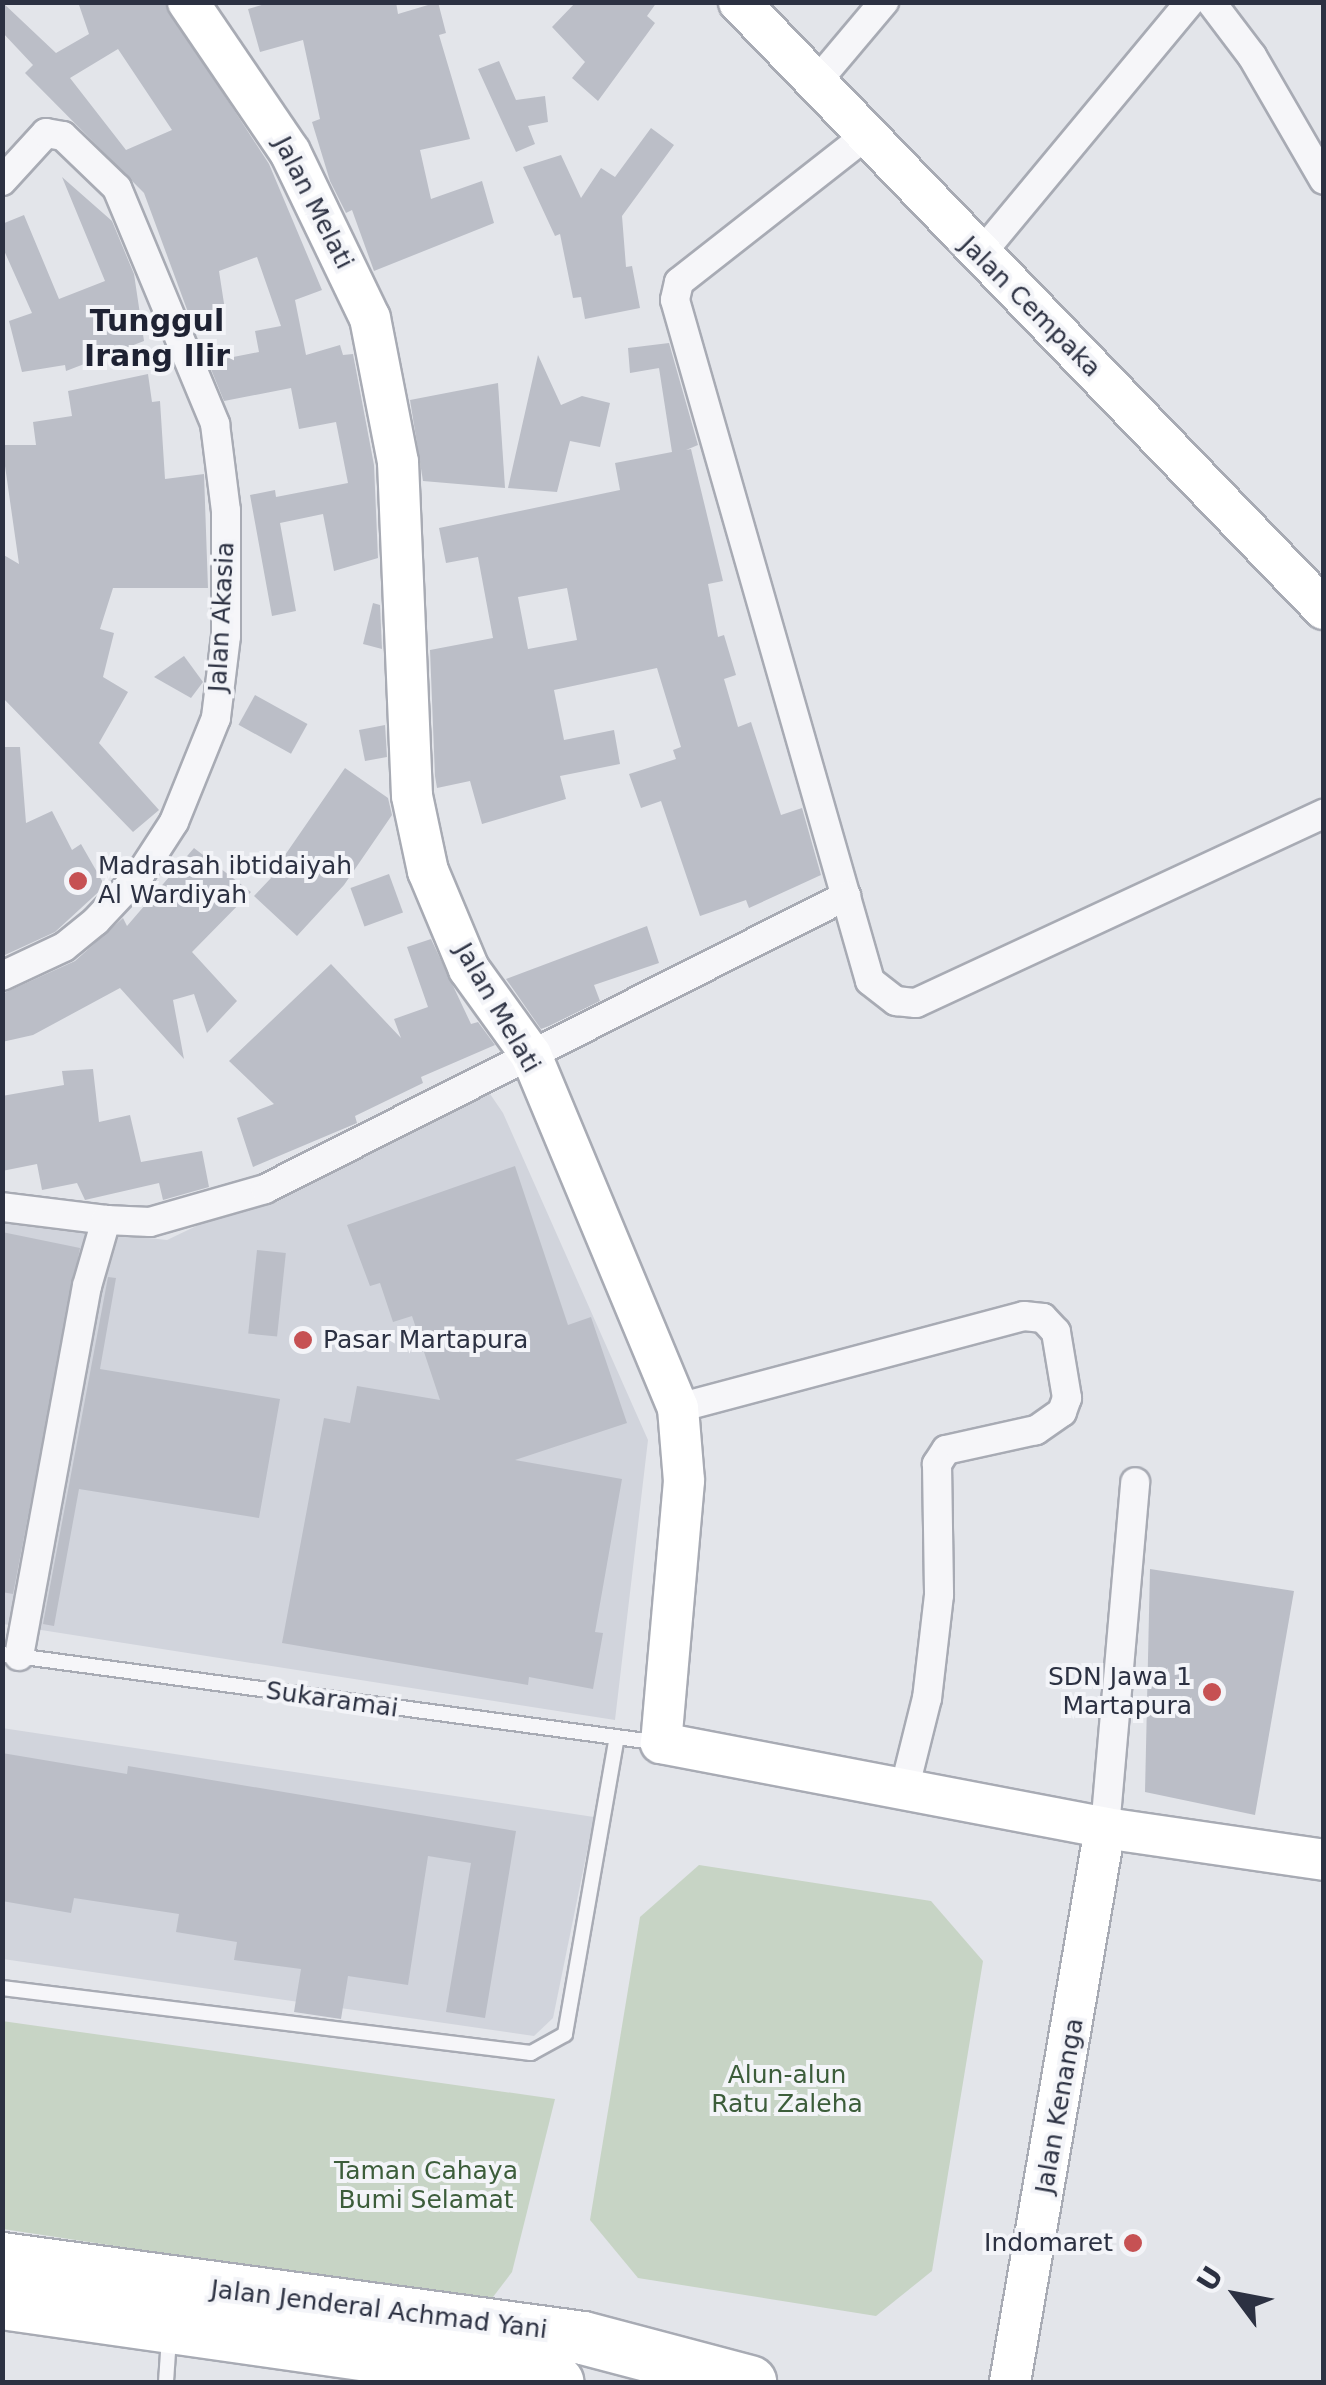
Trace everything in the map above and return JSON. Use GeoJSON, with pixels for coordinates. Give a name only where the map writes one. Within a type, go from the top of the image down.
{"type":"FeatureCollection","features":[{"type":"Feature","properties":{"kind":"highway","name":"Jalan Jenderal Achmad Yani"},"geometry":{"type":"LineString","coordinates":[[2,2259],[172,2304],[529,2367],[630,2348],[750,2382]]}},
{"type":"Feature","properties":{"kind":"highway","name":"Jalan Jenderal Achmad Yani"},"geometry":{"type":"LineString","coordinates":[[2,2303],[172,2304]]}},
{"type":"Feature","properties":{"kind":"main road","name":"Jalan Melati"},"geometry":{"type":"LineString","coordinates":[[188,2],[290,152],[370,318],[398,462],[412,796],[428,871],[469,968],[531,1054],[678,1408],[684,1481],[661,1744]]}},
{"type":"Feature","properties":{"kind":"main road","name":"Jalan Cempaka"},"geometry":{"type":"LineString","coordinates":[[739,2],[864,137],[1322,605]]}},
{"type":"Feature","properties":{"kind":"main road"},"geometry":{"type":"LineString","coordinates":[[661,1744],[1105,1828],[1324,1860]]}},
{"type":"Feature","properties":{"kind":"main road","name":"Jalan Kenanga"},"geometry":{"type":"LineString","coordinates":[[1010,2382],[1105,1828]]}},
{"type":"Feature","properties":{"kind":"street"},"geometry":{"type":"LineString","coordinates":[[814,85],[884,2]]}},
{"type":"Feature","properties":{"kind":"street"},"geometry":{"type":"LineString","coordinates":[[980,256],[1190,2]]}},
{"type":"Feature","properties":{"kind":"street"},"geometry":{"type":"LineString","coordinates":[[1211,2],[1252,56],[1324,180]]}},
{"type":"Feature","properties":{"kind":"street","name":"Jalan Akasia"},"geometry":{"type":"LineString","coordinates":[[2,181],[46,133],[63,136],[117,188],[215,424],[226,512],[226,636],[216,718],[174,822],[131,885],[64,946],[2,976]]}},
{"type":"Feature","properties":{"kind":"street"},"geometry":{"type":"LineString","coordinates":[[864,137],[679,282],[675,300],[870,980],[896,1002],[916,1002],[1324,814]]}},
{"type":"Feature","properties":{"kind":"street"},"geometry":{"type":"LineString","coordinates":[[2,1207],[150,1222],[265,1189],[846,896]]}},
{"type":"Feature","properties":{"kind":"street"},"geometry":{"type":"LineString","coordinates":[[11,1655],[87,1286],[106,1220]]}},
{"type":"Feature","properties":{"kind":"street"},"geometry":{"type":"LineString","coordinates":[[678,1408],[1024,1316],[1044,1318],[1056,1332],[1067,1398],[1062,1412],[1036,1430],[946,1450],[936,1464],[939,1595],[927,1698],[904,1790]]}},
{"type":"Feature","properties":{"kind":"street"},"geometry":{"type":"LineString","coordinates":[[1105,1828],[1136,1482]]}},
{"type":"Feature","properties":{"kind":"lane","name":"Sukaramai"},"geometry":{"type":"LineString","coordinates":[[11,1655],[616,1741],[661,1744]]}},
{"type":"Feature","properties":{"kind":"lane"},"geometry":{"type":"LineString","coordinates":[[2,1988],[530,2053],[565,2034],[616,1741]]}},
{"type":"Feature","properties":{"kind":"lane"},"geometry":{"type":"LineString","coordinates":[[166,2382],[172,2304]]}},
{"type":"Feature","properties":{"kind":"shaded area","name":"Pasar Martapura"},"geometry":{"type":"Polygon","coordinates":[[[486,1088],[503,1113],[648,1440],[615,1720],[3,1624],[2,1222],[167,1240],[486,1088]]]}},
{"type":"Feature","properties":{"kind":"shaded area"},"geometry":{"type":"Polygon","coordinates":[[[2,1728],[594,1817],[553,2018],[534,2036],[3,1959],[2,1728]]]}},
{"type":"Feature","properties":{"kind":"green space","name":"Alun-alun Ratu Zaleha"},"geometry":{"type":"Polygon","coordinates":[[[699,1865],[931,1901],[983,1961],[932,2271],[876,2316],[638,2278],[590,2220],[640,1917],[699,1865]]]}},
{"type":"Feature","properties":{"kind":"green space","name":"Taman Cahaya Bumi Selamat"},"geometry":{"type":"Polygon","coordinates":[[[2,2021],[555,2099],[512,2272],[493,2297],[480,2301],[3,2229],[2,2021]]]}},
{"type":"Feature","properties":{"kind":"building"},"geometry":{"type":"Polygon","coordinates":[[[2,2],[56,53],[89,34],[78,2],[164,2],[269,164],[322,290],[295,300],[306,355],[340,345],[343,355],[353,354],[374,465],[378,558],[334,571],[323,514],[280,523],[296,611],[272,616],[250,495],[275,490],[276,497],[348,483],[336,422],[299,429],[291,388],[224,401],[208,362],[259,352],[255,331],[281,326],[257,257],[219,271],[225,310],[192,323],[144,193],[25,73],[33,65],[2,32],[2,2]],[[118,49],[70,78],[126,150],[172,130],[118,49]]]}},
{"type":"Feature","properties":{"kind":"building"},"geometry":{"type":"Polygon","coordinates":[[[272,2],[396,2],[398,14],[438,2],[446,33],[439,35],[470,139],[420,150],[431,199],[482,181],[494,223],[374,271],[352,210],[346,213],[330,181],[312,122],[320,119],[303,40],[260,52],[248,9],[272,2]]]}},
{"type":"Feature","properties":{"kind":"building"},"geometry":{"type":"Polygon","coordinates":[[[576,2],[657,2],[647,16],[655,23],[598,101],[572,78],[585,62],[552,27],[576,2]]]}},
{"type":"Feature","properties":{"kind":"building"},"geometry":{"type":"Polygon","coordinates":[[[499,61],[516,100],[545,96],[548,122],[528,126],[535,144],[516,152],[478,69],[499,61]]]}},
{"type":"Feature","properties":{"kind":"building"},"geometry":{"type":"Polygon","coordinates":[[[651,128],[674,145],[622,216],[626,267],[632,266],[640,308],[585,319],[581,297],[573,298],[560,234],[555,236],[523,167],[561,155],[581,198],[601,168],[615,177],[651,128]]]}},
{"type":"Feature","properties":{"kind":"building"},"geometry":{"type":"Polygon","coordinates":[[[62,177],[112,221],[134,274],[144,341],[66,371],[65,365],[22,372],[9,321],[32,313],[2,246],[2,224],[24,215],[59,299],[105,281],[62,177]]]}},
{"type":"Feature","properties":{"kind":"building"},"geometry":{"type":"Polygon","coordinates":[[[669,343],[698,445],[686,450],[691,449],[723,581],[708,584],[718,637],[724,635],[736,675],[724,679],[738,727],[751,722],[781,815],[802,808],[821,875],[749,908],[746,900],[700,916],[661,801],[641,808],[629,774],[676,759],[673,750],[681,747],[657,668],[554,690],[564,740],[614,730],[620,764],[560,776],[566,799],[482,824],[470,781],[437,788],[430,650],[493,638],[478,557],[446,563],[439,528],[620,490],[615,463],[672,452],[659,368],[630,373],[628,348],[669,343]],[[567,588],[518,597],[528,649],[577,640],[567,588]]]}},
{"type":"Feature","properties":{"kind":"building"},"geometry":{"type":"Polygon","coordinates":[[[538,355],[561,405],[582,396],[610,403],[600,447],[570,441],[557,492],[508,488],[538,355]]]}},
{"type":"Feature","properties":{"kind":"building"},"geometry":{"type":"Polygon","coordinates":[[[148,374],[152,402],[160,401],[165,479],[204,474],[208,588],[113,588],[100,629],[114,633],[103,677],[128,692],[99,743],[159,810],[133,832],[2,697],[2,554],[19,564],[2,445],[36,445],[33,422],[72,416],[68,391],[148,374]]]}},
{"type":"Feature","properties":{"kind":"building"},"geometry":{"type":"Polygon","coordinates":[[[498,383],[505,488],[423,481],[410,400],[498,383]]]}},
{"type":"Feature","properties":{"kind":"building"},"geometry":{"type":"Polygon","coordinates":[[[373,603],[380,605],[382,649],[363,644],[373,603]]]}},
{"type":"Feature","properties":{"kind":"building"},"geometry":{"type":"Polygon","coordinates":[[[184,656],[203,682],[191,698],[154,677],[184,656]]]}},
{"type":"Feature","properties":{"kind":"building"},"geometry":{"type":"Polygon","coordinates":[[[255,695],[307,724],[291,754],[239,725],[255,695]]]}},
{"type":"Feature","properties":{"kind":"building"},"geometry":{"type":"Polygon","coordinates":[[[385,725],[387,757],[365,761],[359,730],[385,725]]]}},
{"type":"Feature","properties":{"kind":"building"},"geometry":{"type":"Polygon","coordinates":[[[2,747],[20,747],[26,823],[52,811],[72,850],[81,844],[105,886],[55,932],[5,955],[2,747]]]}},
{"type":"Feature","properties":{"kind":"building"},"geometry":{"type":"Polygon","coordinates":[[[345,768],[388,798],[392,815],[344,885],[297,936],[254,896],[287,861],[283,858],[345,768]]]}},
{"type":"Feature","properties":{"kind":"building"},"geometry":{"type":"Polygon","coordinates":[[[194,848],[251,892],[192,952],[237,1001],[207,1033],[194,994],[173,1000],[184,1059],[120,988],[33,1035],[2,1042],[2,994],[75,961],[123,918],[127,926],[194,848]]]}},
{"type":"Feature","properties":{"kind":"building"},"geometry":{"type":"Polygon","coordinates":[[[389,874],[403,913],[364,927],[350,888],[389,874]]]}},
{"type":"Feature","properties":{"kind":"building"},"geometry":{"type":"Polygon","coordinates":[[[647,926],[659,963],[594,985],[600,1001],[549,1026],[541,1029],[506,979],[647,926]]]}},
{"type":"Feature","properties":{"kind":"building"},"geometry":{"type":"Polygon","coordinates":[[[431,939],[471,1024],[478,1022],[495,1045],[421,1077],[423,1083],[355,1116],[357,1123],[253,1167],[237,1118],[274,1104],[229,1061],[331,964],[401,1038],[394,1019],[428,1007],[407,947],[431,939]]]}},
{"type":"Feature","properties":{"kind":"building"},"geometry":{"type":"Polygon","coordinates":[[[93,1069],[99,1122],[130,1115],[141,1162],[202,1151],[209,1187],[163,1200],[159,1183],[85,1200],[77,1183],[42,1190],[37,1164],[2,1171],[2,1096],[64,1085],[62,1071],[93,1069]]]}},
{"type":"Feature","properties":{"kind":"building"},"geometry":{"type":"Polygon","coordinates":[[[515,1166],[568,1325],[591,1317],[627,1423],[515,1460],[622,1479],[595,1632],[603,1633],[593,1689],[529,1677],[528,1685],[282,1643],[324,1418],[350,1423],[357,1386],[440,1400],[412,1316],[393,1322],[380,1283],[370,1286],[347,1225],[515,1166]]]}},
{"type":"Feature","properties":{"kind":"building"},"geometry":{"type":"Polygon","coordinates":[[[2,1232],[80,1248],[13,1594],[2,1592],[2,1232]]]}},
{"type":"Feature","properties":{"kind":"building"},"geometry":{"type":"Polygon","coordinates":[[[257,1250],[286,1253],[277,1337],[248,1334],[257,1250]]]}},
{"type":"Feature","properties":{"kind":"building"},"geometry":{"type":"Polygon","coordinates":[[[108,1277],[116,1278],[100,1369],[280,1399],[259,1518],[79,1489],[54,1626],[43,1624],[108,1277]]]}},
{"type":"Feature","properties":{"kind":"building","name":"SDN Jawa 1 Martapura"},"geometry":{"type":"Polygon","coordinates":[[[1150,1569],[1294,1591],[1255,1815],[1145,1792],[1150,1569]]]}},
{"type":"Feature","properties":{"kind":"building"},"geometry":{"type":"Polygon","coordinates":[[[2,1753],[127,1774],[128,1766],[516,1831],[485,2018],[446,2012],[471,1863],[428,1856],[408,1985],[348,1976],[341,2019],[294,2012],[301,1969],[234,1960],[237,1942],[176,1932],[179,1914],[74,1898],[71,1913],[2,1901],[2,1753]]]}},
{"type":"Feature","properties":{"kind":"place","name":"Madrasah ibtidaiyah Al Wardiyah"},"geometry":{"type":"Point","coordinates":[78,881]}},
{"type":"Feature","properties":{"kind":"place","name":"Pasar Martapura"},"geometry":{"type":"Point","coordinates":[303,1340]}},
{"type":"Feature","properties":{"kind":"place","name":"SDN Jawa 1 Martapura"},"geometry":{"type":"Point","coordinates":[1212,1692]}},
{"type":"Feature","properties":{"kind":"place","name":"Indomaret"},"geometry":{"type":"Point","coordinates":[1133,2243]}},
{"type":"Feature","properties":{"kind":"district","name":"Tunggul Irang Ilir"},"geometry":{"type":"Point","coordinates":[157,338]}}]}
